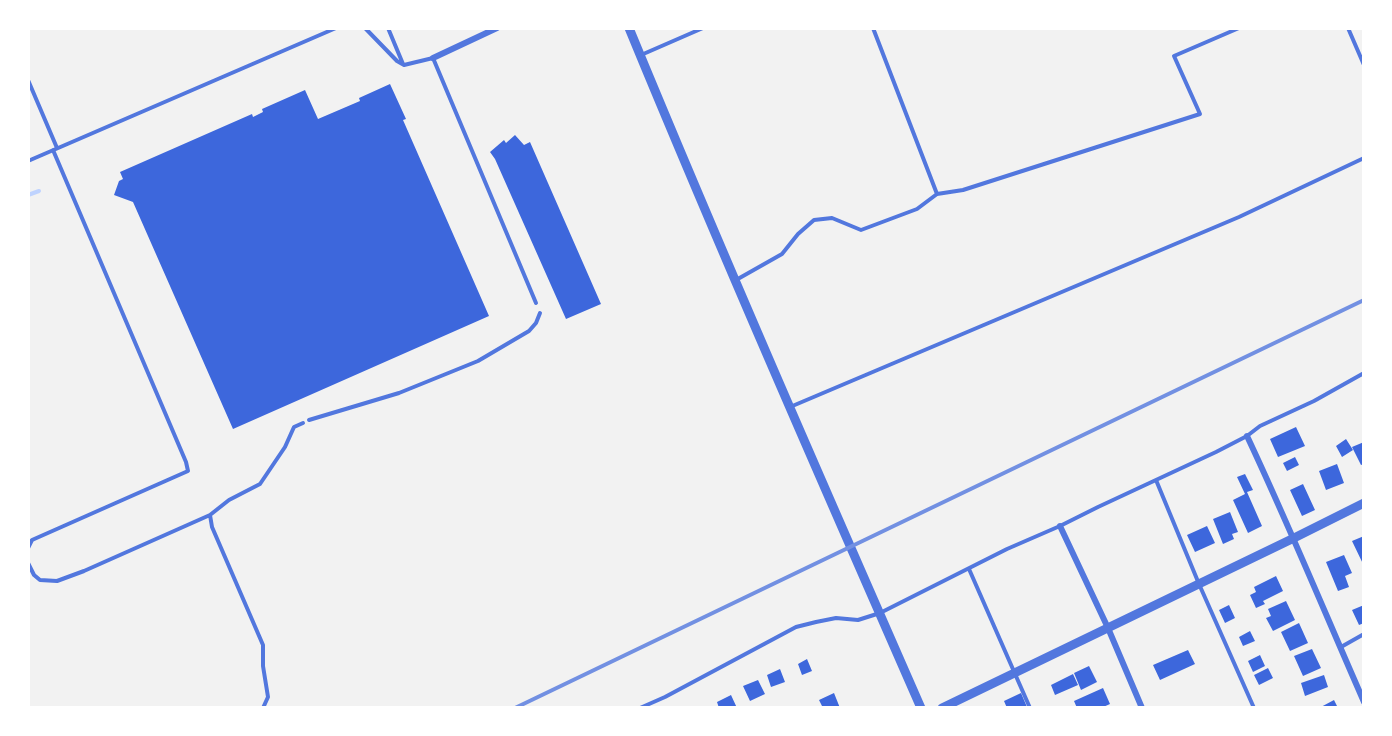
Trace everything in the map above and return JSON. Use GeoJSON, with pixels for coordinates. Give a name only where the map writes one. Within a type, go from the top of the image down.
{"type":"FeatureCollection","features":[{"type":"Feature","properties":{"kind":"street"},"geometry":{"type":"LineString","coordinates":[[433,58],[497,28]]}},
{"type":"Feature","properties":{"kind":"street"},"geometry":{"type":"LineString","coordinates":[[629,28],[790,408],[921,708]]}},
{"type":"Feature","properties":{"kind":"street"},"geometry":{"type":"LineString","coordinates":[[1247,436],[1294,538],[1364,702]]}},
{"type":"Feature","properties":{"kind":"street"},"geometry":{"type":"LineString","coordinates":[[942,708],[1364,503]]}},
{"type":"Feature","properties":{"kind":"street"},"geometry":{"type":"LineString","coordinates":[[1060,526],[1108,628],[1142,708]]}},
{"type":"Feature","properties":{"kind":"lane"},"geometry":{"type":"LineString","coordinates":[[28,161],[336,28]]}},
{"type":"Feature","properties":{"kind":"lane"},"geometry":{"type":"LineString","coordinates":[[366,28],[397,61],[404,65],[433,58],[536,303]]}},
{"type":"Feature","properties":{"kind":"lane"},"geometry":{"type":"LineString","coordinates":[[388,28],[404,65]]}},
{"type":"Feature","properties":{"kind":"lane"},"geometry":{"type":"LineString","coordinates":[[640,56],[703,28]]}},
{"type":"Feature","properties":{"kind":"lane"},"geometry":{"type":"LineString","coordinates":[[873,28],[937,194]]}},
{"type":"Feature","properties":{"kind":"lane"},"geometry":{"type":"LineString","coordinates":[[736,280],[782,254],[798,234],[814,220],[832,218],[861,230],[917,209],[937,194],[963,190],[1200,114],[1174,56],[1239,28]]}},
{"type":"Feature","properties":{"kind":"lane"},"geometry":{"type":"LineString","coordinates":[[1348,28],[1364,66]]}},
{"type":"Feature","properties":{"kind":"lane"},"geometry":{"type":"LineString","coordinates":[[28,80],[189,471],[32,540],[28,548]]}},
{"type":"Feature","properties":{"kind":"lane"},"geometry":{"type":"LineString","coordinates":[[790,408],[1239,217],[1364,158]]}},
{"type":"Feature","properties":{"kind":"lane"},"geometry":{"type":"LineString","coordinates":[[309,420],[399,393],[478,361],[529,331],[536,323],[540,313]]}},
{"type":"Feature","properties":{"kind":"lane"},"geometry":{"type":"LineString","coordinates":[[640,708],[796,627],[836,618],[858,620],[880,613],[1007,549],[1216,452],[1247,436],[1260,426],[1314,401],[1364,373]]}},
{"type":"Feature","properties":{"kind":"lane"},"geometry":{"type":"LineString","coordinates":[[28,563],[34,575],[40,580],[57,581],[210,515],[229,500],[260,484],[285,447],[294,427],[303,423]]}},
{"type":"Feature","properties":{"kind":"lane"},"geometry":{"type":"LineString","coordinates":[[1156,480],[1254,708]]}},
{"type":"Feature","properties":{"kind":"lane"},"geometry":{"type":"LineString","coordinates":[[210,515],[212,527],[263,645],[263,666],[268,698],[263,708]]}},
{"type":"Feature","properties":{"kind":"lane"},"geometry":{"type":"LineString","coordinates":[[969,569],[1030,708]]}},
{"type":"Feature","properties":{"kind":"lane"},"geometry":{"type":"LineString","coordinates":[[1340,647],[1364,634]]}},
{"type":"Feature","properties":{"kind":"building"},"geometry":{"type":"Polygon","coordinates":[[[390,84],[406,119],[403,120],[489,316],[233,429],[133,202],[114,195],[119,181],[123,179],[120,172],[252,114],[253,117],[263,112],[262,109],[305,90],[318,119],[360,101],[359,98],[390,84]]]}},
{"type":"Feature","properties":{"kind":"building"},"geometry":{"type":"Polygon","coordinates":[[[515,135],[524,145],[530,142],[601,304],[566,319],[490,152],[504,140],[506,143],[515,135]]]}},
{"type":"Feature","properties":{"kind":"building"},"geometry":{"type":"Polygon","coordinates":[[[1296,427],[1305,446],[1278,457],[1270,439],[1296,427]]]}},
{"type":"Feature","properties":{"kind":"building"},"geometry":{"type":"Polygon","coordinates":[[[1346,439],[1353,450],[1342,457],[1336,446],[1346,439]]]}},
{"type":"Feature","properties":{"kind":"building"},"geometry":{"type":"Polygon","coordinates":[[[1364,442],[1364,464],[1361,465],[1352,447],[1364,442]]]}},
{"type":"Feature","properties":{"kind":"building"},"geometry":{"type":"Polygon","coordinates":[[[1295,457],[1299,465],[1287,471],[1283,463],[1295,457]]]}},
{"type":"Feature","properties":{"kind":"building"},"geometry":{"type":"Polygon","coordinates":[[[1337,464],[1344,483],[1326,490],[1319,471],[1337,464]]]}},
{"type":"Feature","properties":{"kind":"building"},"geometry":{"type":"Polygon","coordinates":[[[1245,474],[1253,490],[1247,492],[1262,526],[1248,533],[1233,500],[1245,494],[1237,477],[1245,474]]]}},
{"type":"Feature","properties":{"kind":"building"},"geometry":{"type":"Polygon","coordinates":[[[1303,484],[1315,510],[1302,516],[1290,490],[1303,484]]]}},
{"type":"Feature","properties":{"kind":"building"},"geometry":{"type":"Polygon","coordinates":[[[1230,512],[1238,532],[1232,534],[1234,539],[1223,544],[1213,519],[1230,512]]]}},
{"type":"Feature","properties":{"kind":"building"},"geometry":{"type":"Polygon","coordinates":[[[1207,526],[1215,543],[1195,552],[1187,535],[1207,526]]]}},
{"type":"Feature","properties":{"kind":"building"},"geometry":{"type":"Polygon","coordinates":[[[1364,536],[1364,566],[1352,541],[1364,536]]]}},
{"type":"Feature","properties":{"kind":"building"},"geometry":{"type":"Polygon","coordinates":[[[1344,555],[1352,573],[1345,576],[1349,587],[1338,591],[1326,562],[1344,555]]]}},
{"type":"Feature","properties":{"kind":"building"},"geometry":{"type":"Polygon","coordinates":[[[1276,576],[1283,591],[1263,601],[1265,604],[1256,608],[1250,595],[1256,592],[1254,587],[1276,576]]]}},
{"type":"Feature","properties":{"kind":"building"},"geometry":{"type":"Polygon","coordinates":[[[1286,601],[1295,620],[1273,631],[1266,618],[1271,616],[1268,609],[1286,601]]]}},
{"type":"Feature","properties":{"kind":"building"},"geometry":{"type":"Polygon","coordinates":[[[1229,605],[1235,618],[1225,623],[1219,610],[1229,605]]]}},
{"type":"Feature","properties":{"kind":"building"},"geometry":{"type":"Polygon","coordinates":[[[1364,605],[1364,623],[1359,625],[1352,610],[1364,605]]]}},
{"type":"Feature","properties":{"kind":"building"},"geometry":{"type":"Polygon","coordinates":[[[1299,623],[1308,643],[1290,651],[1281,632],[1299,623]]]}},
{"type":"Feature","properties":{"kind":"building"},"geometry":{"type":"Polygon","coordinates":[[[1250,631],[1255,641],[1243,646],[1239,637],[1250,631]]]}},
{"type":"Feature","properties":{"kind":"building"},"geometry":{"type":"Polygon","coordinates":[[[1312,649],[1321,668],[1303,676],[1294,656],[1312,649]]]}},
{"type":"Feature","properties":{"kind":"building"},"geometry":{"type":"Polygon","coordinates":[[[1188,650],[1195,664],[1160,680],[1153,665],[1188,650]]]}},
{"type":"Feature","properties":{"kind":"building"},"geometry":{"type":"Polygon","coordinates":[[[1260,655],[1265,666],[1253,672],[1248,661],[1260,655]]]}},
{"type":"Feature","properties":{"kind":"building"},"geometry":{"type":"Polygon","coordinates":[[[807,659],[812,671],[802,675],[798,664],[807,659]]]}},
{"type":"Feature","properties":{"kind":"building"},"geometry":{"type":"Polygon","coordinates":[[[1089,666],[1097,682],[1081,690],[1074,673],[1089,666]]]}},
{"type":"Feature","properties":{"kind":"building"},"geometry":{"type":"Polygon","coordinates":[[[1268,668],[1273,678],[1259,685],[1254,675],[1268,668]]]}},
{"type":"Feature","properties":{"kind":"building"},"geometry":{"type":"Polygon","coordinates":[[[780,669],[785,682],[771,687],[767,675],[780,669]]]}},
{"type":"Feature","properties":{"kind":"building"},"geometry":{"type":"Polygon","coordinates":[[[1073,674],[1078,685],[1055,695],[1051,685],[1073,674]]]}},
{"type":"Feature","properties":{"kind":"building"},"geometry":{"type":"Polygon","coordinates":[[[1324,675],[1328,687],[1305,696],[1301,683],[1324,675]]]}},
{"type":"Feature","properties":{"kind":"building"},"geometry":{"type":"Polygon","coordinates":[[[758,680],[765,694],[750,701],[743,686],[758,680]]]}},
{"type":"Feature","properties":{"kind":"building"},"geometry":{"type":"Polygon","coordinates":[[[1103,688],[1110,704],[1101,708],[1077,708],[1074,701],[1103,688]]]}},
{"type":"Feature","properties":{"kind":"building"},"geometry":{"type":"Polygon","coordinates":[[[834,693],[840,708],[823,708],[819,700],[834,693]]]}},
{"type":"Feature","properties":{"kind":"building"},"geometry":{"type":"Polygon","coordinates":[[[1021,693],[1027,707],[1007,708],[1004,701],[1021,693]]]}},
{"type":"Feature","properties":{"kind":"building"},"geometry":{"type":"Polygon","coordinates":[[[731,695],[737,708],[719,708],[717,702],[731,695]]]}},
{"type":"Feature","properties":{"kind":"building"},"geometry":{"type":"Polygon","coordinates":[[[1334,700],[1338,708],[1319,708],[1334,700]]]}},
{"type":"Feature","properties":{"kind":"waterway"},"geometry":{"type":"LineString","coordinates":[[28,195],[39,191]]}},
{"type":"Feature","properties":{"kind":"railway"},"geometry":{"type":"LineString","coordinates":[[515,708],[1364,300]]}}]}
